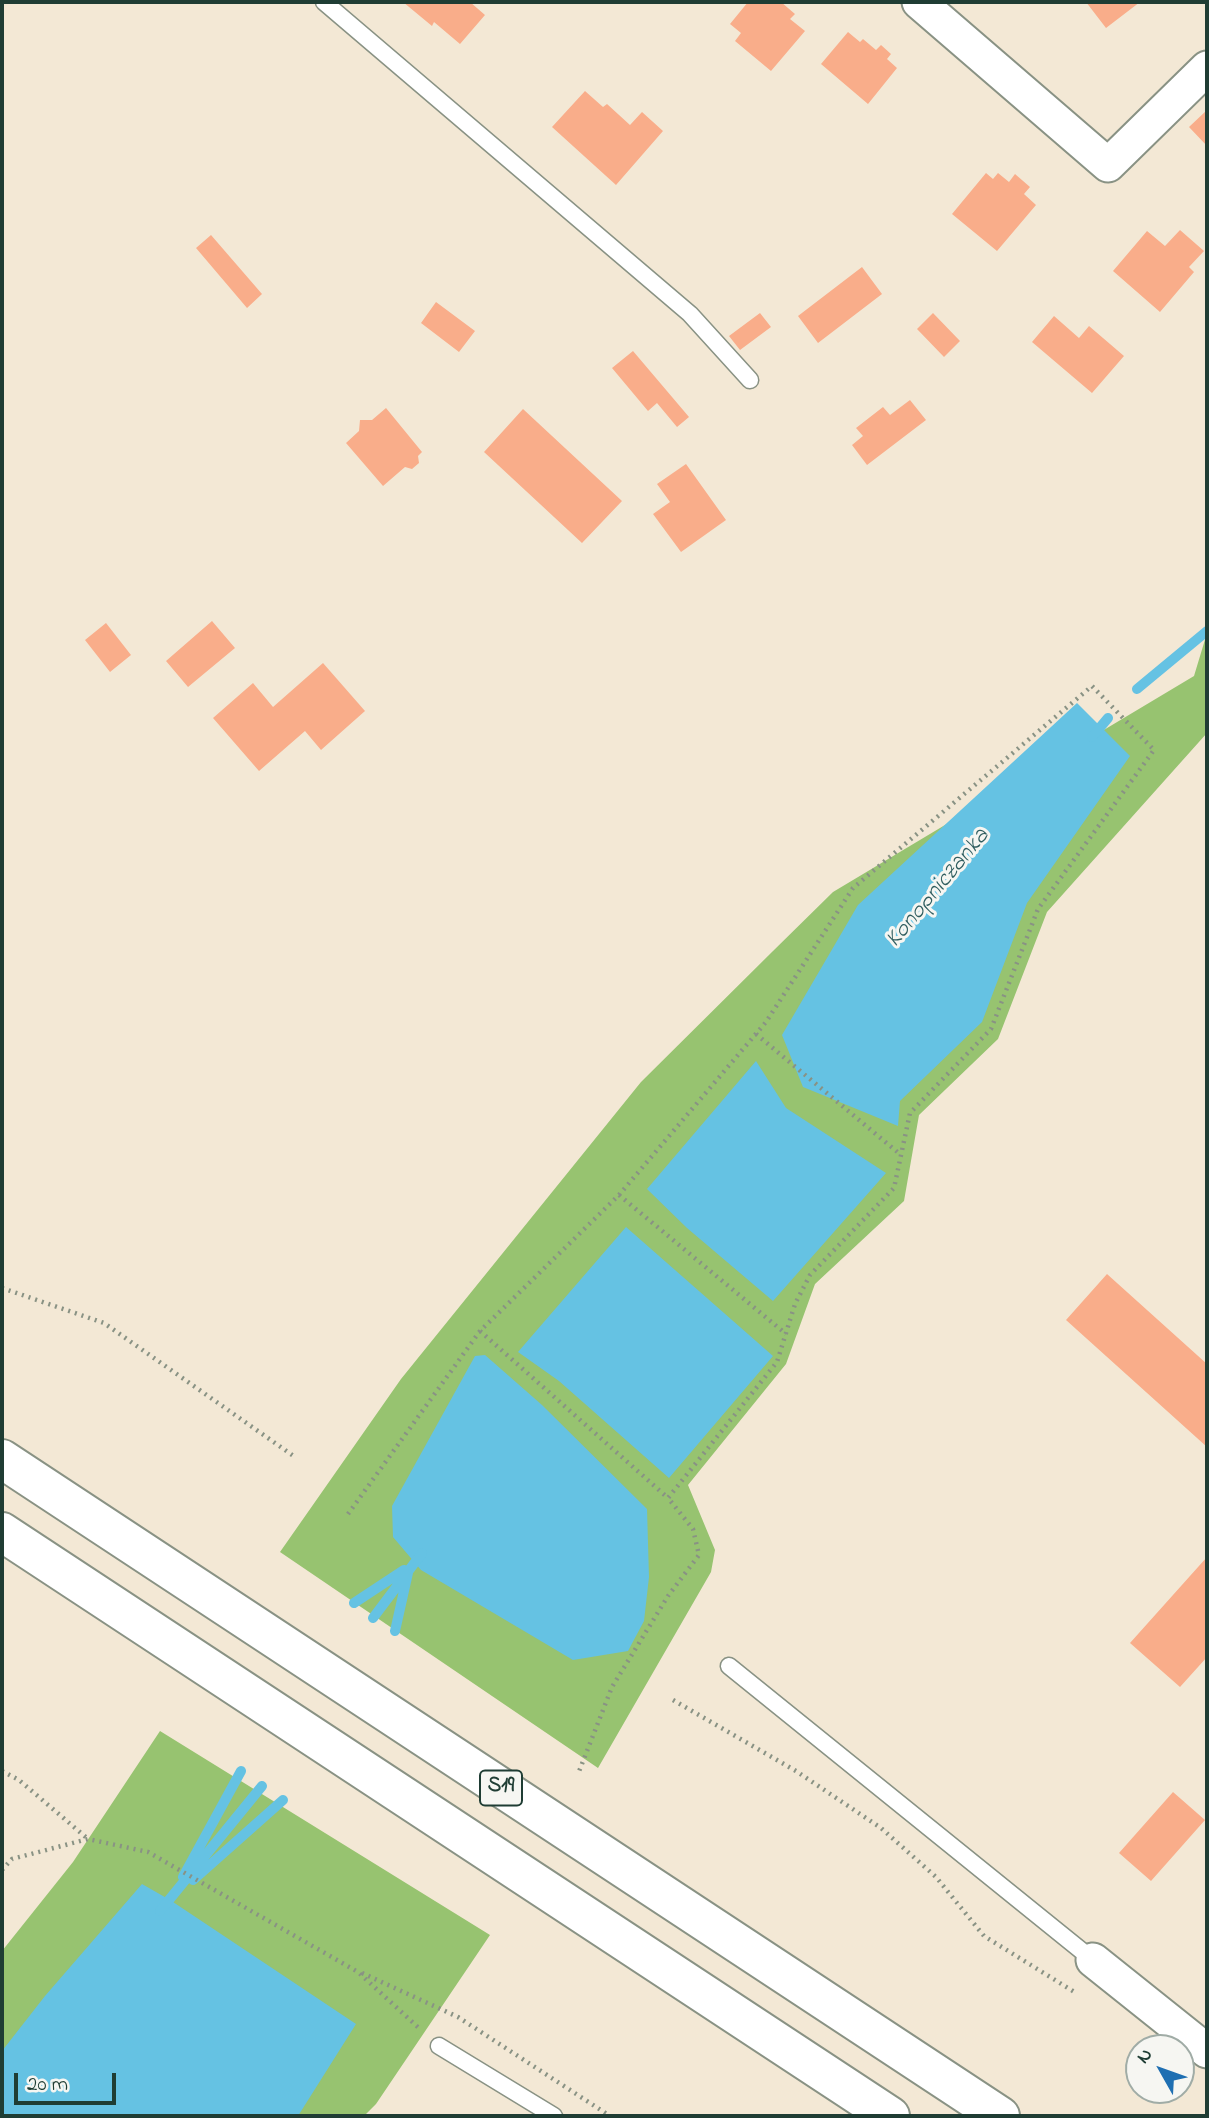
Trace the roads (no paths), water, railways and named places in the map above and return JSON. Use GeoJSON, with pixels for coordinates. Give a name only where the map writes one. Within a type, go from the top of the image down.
{"type":"FeatureCollection","features":[{"type":"Feature","properties":{"kind":"highway","name":"S19"},"geometry":{"type":"LineString","coordinates":[[2,1459],[1000,2116]]}},
{"type":"Feature","properties":{"kind":"highway"},"geometry":{"type":"LineString","coordinates":[[2,1531],[890,2116]]}},
{"type":"Feature","properties":{"kind":"street"},"geometry":{"type":"LineString","coordinates":[[919,2],[1108,165],[1207,68]]}},
{"type":"Feature","properties":{"kind":"street"},"geometry":{"type":"LineString","coordinates":[[1093,1960],[1207,2051]]}},
{"type":"Feature","properties":{"kind":"lane"},"geometry":{"type":"LineString","coordinates":[[324,2],[690,314],[750,380]]}},
{"type":"Feature","properties":{"kind":"lane"},"geometry":{"type":"LineString","coordinates":[[729,1666],[1093,1960]]}},
{"type":"Feature","properties":{"kind":"lane"},"geometry":{"type":"LineString","coordinates":[[439,2046],[554,2116]]}},
{"type":"Feature","properties":{"kind":"water"},"geometry":{"type":"Polygon","coordinates":[[[1077,703],[1130,756],[1027,903],[982,1022],[900,1101],[898,1126],[803,1087],[782,1035],[858,905],[1077,703]]]}},
{"type":"Feature","properties":{"kind":"water"},"geometry":{"type":"Polygon","coordinates":[[[756,1061],[786,1108],[886,1173],[773,1301],[687,1228],[647,1189],[756,1061]]]}},
{"type":"Feature","properties":{"kind":"water"},"geometry":{"type":"Polygon","coordinates":[[[626,1227],[773,1356],[669,1478],[559,1381],[518,1352],[626,1227]]]}},
{"type":"Feature","properties":{"kind":"water"},"geometry":{"type":"Polygon","coordinates":[[[485,1355],[542,1405],[647,1509],[649,1577],[644,1621],[628,1651],[573,1660],[421,1570],[393,1537],[392,1506],[475,1356],[485,1355]]]}},
{"type":"Feature","properties":{"kind":"water"},"geometry":{"type":"Polygon","coordinates":[[[142,1884],[356,2024],[298,2116],[2,2116],[2,2051],[45,1996],[142,1884]]]}},
{"type":"Feature","properties":{"kind":"waterway","name":"Konopniczanka"},"geometry":{"type":"LineString","coordinates":[[1137,689],[1207,631]]}},
{"type":"Feature","properties":{"kind":"waterway","name":"Konopniczanka"},"geometry":{"type":"LineString","coordinates":[[1092,737],[1108,718]]}},
{"type":"Feature","properties":{"kind":"waterway"},"geometry":{"type":"LineString","coordinates":[[373,1618],[422,1553]]}},
{"type":"Feature","properties":{"kind":"waterway"},"geometry":{"type":"LineString","coordinates":[[354,1603],[404,1570]]}},
{"type":"Feature","properties":{"kind":"waterway"},"geometry":{"type":"LineString","coordinates":[[395,1631],[408,1573]]}},
{"type":"Feature","properties":{"kind":"waterway"},"geometry":{"type":"LineString","coordinates":[[183,1877],[241,1771]]}},
{"type":"Feature","properties":{"kind":"waterway"},"geometry":{"type":"LineString","coordinates":[[160,1911],[262,1786]]}},
{"type":"Feature","properties":{"kind":"waterway"},"geometry":{"type":"LineString","coordinates":[[193,1880],[283,1800]]}}]}
